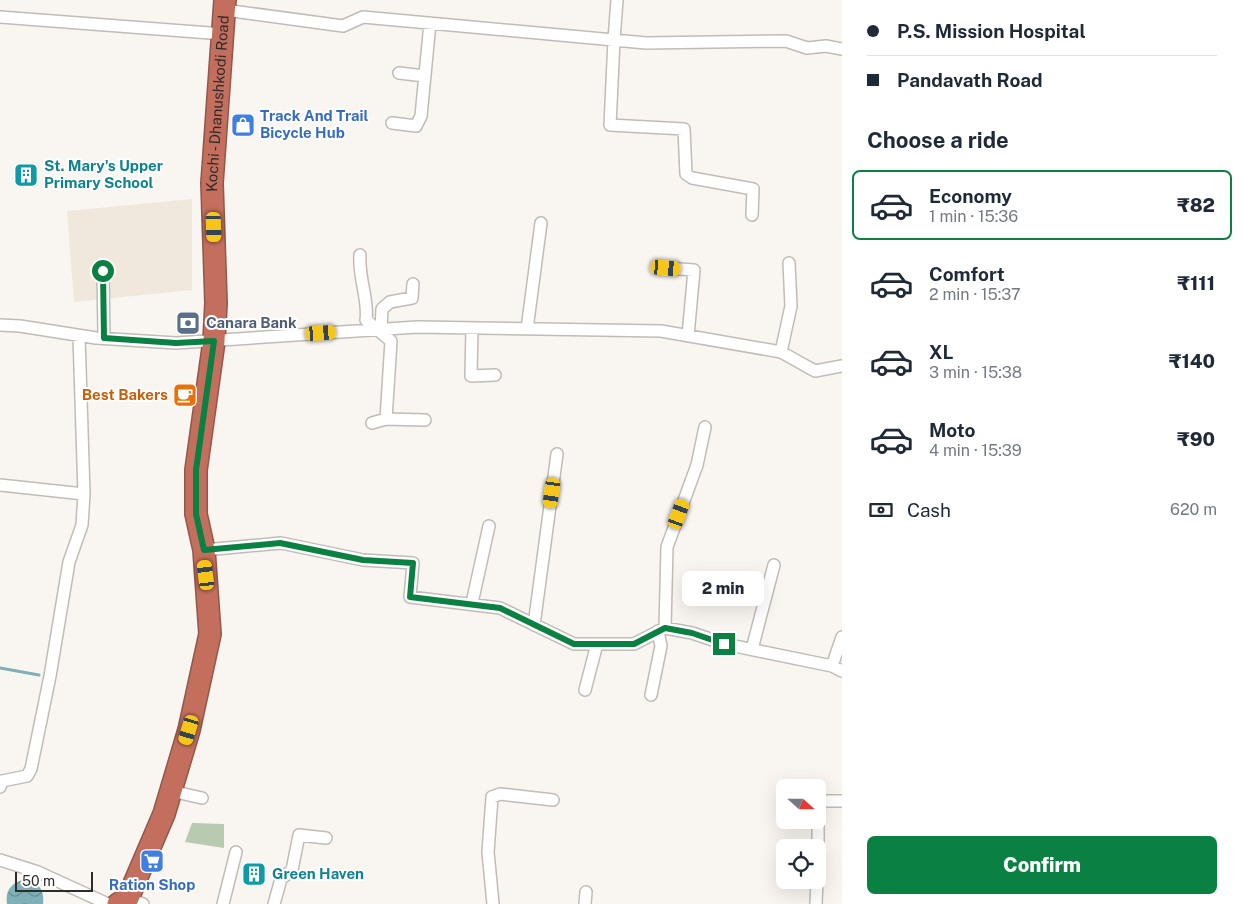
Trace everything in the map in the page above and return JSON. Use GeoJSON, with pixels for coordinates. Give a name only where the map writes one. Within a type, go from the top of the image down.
{"type":"FeatureCollection","features":[{"type":"Feature","properties":{"kind":"highway","name":"Kochi - Dhanushkodi Road"},"geometry":{"type":"LineString","coordinates":[[130,902],[171,791],[189,730],[210,634],[204,550],[196,514],[196,470],[214,341],[216,303],[212,183],[225,5]]}},
{"type":"Feature","properties":{"kind":"street"},"geometry":{"type":"LineString","coordinates":[[616,0],[610,125],[684,128],[686,174],[692,178],[753,189],[752,214]]}},
{"type":"Feature","properties":{"kind":"street"},"geometry":{"type":"LineString","coordinates":[[225,5],[343,26],[363,17],[646,43],[786,41],[807,48],[826,46],[842,49]]}},
{"type":"Feature","properties":{"kind":"street"},"geometry":{"type":"LineString","coordinates":[[0,17],[223,34]]}},
{"type":"Feature","properties":{"kind":"street"},"geometry":{"type":"LineString","coordinates":[[392,124],[416,126],[422,116],[430,23]]}},
{"type":"Feature","properties":{"kind":"street"},"geometry":{"type":"LineString","coordinates":[[400,73],[425,76]]}},
{"type":"Feature","properties":{"kind":"street"},"geometry":{"type":"LineString","coordinates":[[527,329],[541,223]]}},
{"type":"Feature","properties":{"kind":"street"},"geometry":{"type":"LineString","coordinates":[[360,255],[359,268],[367,311],[366,320],[392,341],[386,418]]}},
{"type":"Feature","properties":{"kind":"street"},"geometry":{"type":"LineString","coordinates":[[781,352],[791,306],[789,262]]}},
{"type":"Feature","properties":{"kind":"street"},"geometry":{"type":"LineString","coordinates":[[666,268],[694,270],[688,336]]}},
{"type":"Feature","properties":{"kind":"street"},"geometry":{"type":"LineString","coordinates":[[103,271],[104,338]]}},
{"type":"Feature","properties":{"kind":"street"},"geometry":{"type":"LineString","coordinates":[[378,329],[382,309],[390,302],[412,298],[413,284]]}},
{"type":"Feature","properties":{"kind":"street"},"geometry":{"type":"LineString","coordinates":[[0,325],[20,326],[79,336],[176,343],[378,329],[472,328],[661,331],[781,352],[815,371],[842,366]]}},
{"type":"Feature","properties":{"kind":"street"},"geometry":{"type":"LineString","coordinates":[[472,328],[471,376],[496,375]]}},
{"type":"Feature","properties":{"kind":"street"},"geometry":{"type":"LineString","coordinates":[[0,787],[2,780],[27,776],[31,769],[50,676],[69,562],[82,525],[84,494],[79,336]]}},
{"type":"Feature","properties":{"kind":"street"},"geometry":{"type":"LineString","coordinates":[[372,423],[386,418],[425,420]]}},
{"type":"Feature","properties":{"kind":"street"},"geometry":{"type":"LineString","coordinates":[[651,695],[661,646],[667,547],[697,465],[705,427]]}},
{"type":"Feature","properties":{"kind":"street"},"geometry":{"type":"LineString","coordinates":[[534,625],[558,454]]}},
{"type":"Feature","properties":{"kind":"street"},"geometry":{"type":"LineString","coordinates":[[0,485],[84,494]]}},
{"type":"Feature","properties":{"kind":"street"},"geometry":{"type":"LineString","coordinates":[[472,603],[489,526]]}},
{"type":"Feature","properties":{"kind":"street"},"geometry":{"type":"LineString","coordinates":[[204,550],[280,543],[363,560],[413,563],[410,597],[472,603],[500,608],[574,644],[634,644],[662,630],[692,633],[724,644],[837,669],[842,637]]}},
{"type":"Feature","properties":{"kind":"street"},"geometry":{"type":"LineString","coordinates":[[752,649],[774,565]]}},
{"type":"Feature","properties":{"kind":"street"},"geometry":{"type":"LineString","coordinates":[[585,690],[597,644]]}},
{"type":"Feature","properties":{"kind":"street"},"geometry":{"type":"LineString","coordinates":[[171,791],[202,798]]}},
{"type":"Feature","properties":{"kind":"street"},"geometry":{"type":"LineString","coordinates":[[493,904],[488,852],[492,797],[500,794],[553,800]]}},
{"type":"Feature","properties":{"kind":"street"},"geometry":{"type":"LineString","coordinates":[[818,839],[818,813],[821,801],[842,801]]}},
{"type":"Feature","properties":{"kind":"street"},"geometry":{"type":"LineString","coordinates":[[274,904],[281,879],[292,870],[299,835],[326,838]]}},
{"type":"Feature","properties":{"kind":"street"},"geometry":{"type":"LineString","coordinates":[[223,904],[236,852]]}},
{"type":"Feature","properties":{"kind":"street"},"geometry":{"type":"LineString","coordinates":[[0,860],[38,872],[108,904]]}},
{"type":"Feature","properties":{"kind":"street"},"geometry":{"type":"LineString","coordinates":[[816,904],[817,889]]}},
{"type":"Feature","properties":{"kind":"shaded area"},"geometry":{"type":"Polygon","coordinates":[[[192,199],[192,290],[74,302],[67,211],[192,199]]]}},
{"type":"Feature","properties":{"kind":"green space"},"geometry":{"type":"Polygon","coordinates":[[[192,823],[224,824],[224,848],[185,842],[192,823]]]}},
{"type":"Feature","properties":{"kind":"water"},"geometry":{"type":"Polygon","coordinates":[[[22,880],[27,880],[39,886],[43,894],[43,904],[7,904],[9,889],[22,880]]]}},
{"type":"Feature","properties":{"kind":"waterway"},"geometry":{"type":"LineString","coordinates":[[0,668],[39,675]]}},
{"type":"Feature","properties":{"kind":"place","name":"Track And Trail Bicycle Hub"},"geometry":{"type":"Point","coordinates":[243,125]}},
{"type":"Feature","properties":{"kind":"place","name":"St. Mary's Upper Primary School"},"geometry":{"type":"Point","coordinates":[26,175]}},
{"type":"Feature","properties":{"kind":"place","name":"Canara Bank"},"geometry":{"type":"Point","coordinates":[188,323]}},
{"type":"Feature","properties":{"kind":"place","name":"Best Bakers"},"geometry":{"type":"Point","coordinates":[185,395]}},
{"type":"Feature","properties":{"kind":"place","name":"Ration Shop"},"geometry":{"type":"Point","coordinates":[152,861]}},
{"type":"Feature","properties":{"kind":"place","name":"Green Haven"},"geometry":{"type":"Point","coordinates":[254,874]}},
{"type":"Feature","properties":{"kind":"route"},"geometry":{"type":"LineString","coordinates":[[103,271],[104,338],[176,343],[214,341],[196,470],[196,514],[204,550],[280,543],[363,560],[413,563],[410,597],[472,603],[500,608],[574,644],[634,644],[665,628],[692,633],[724,644]]}}]}
